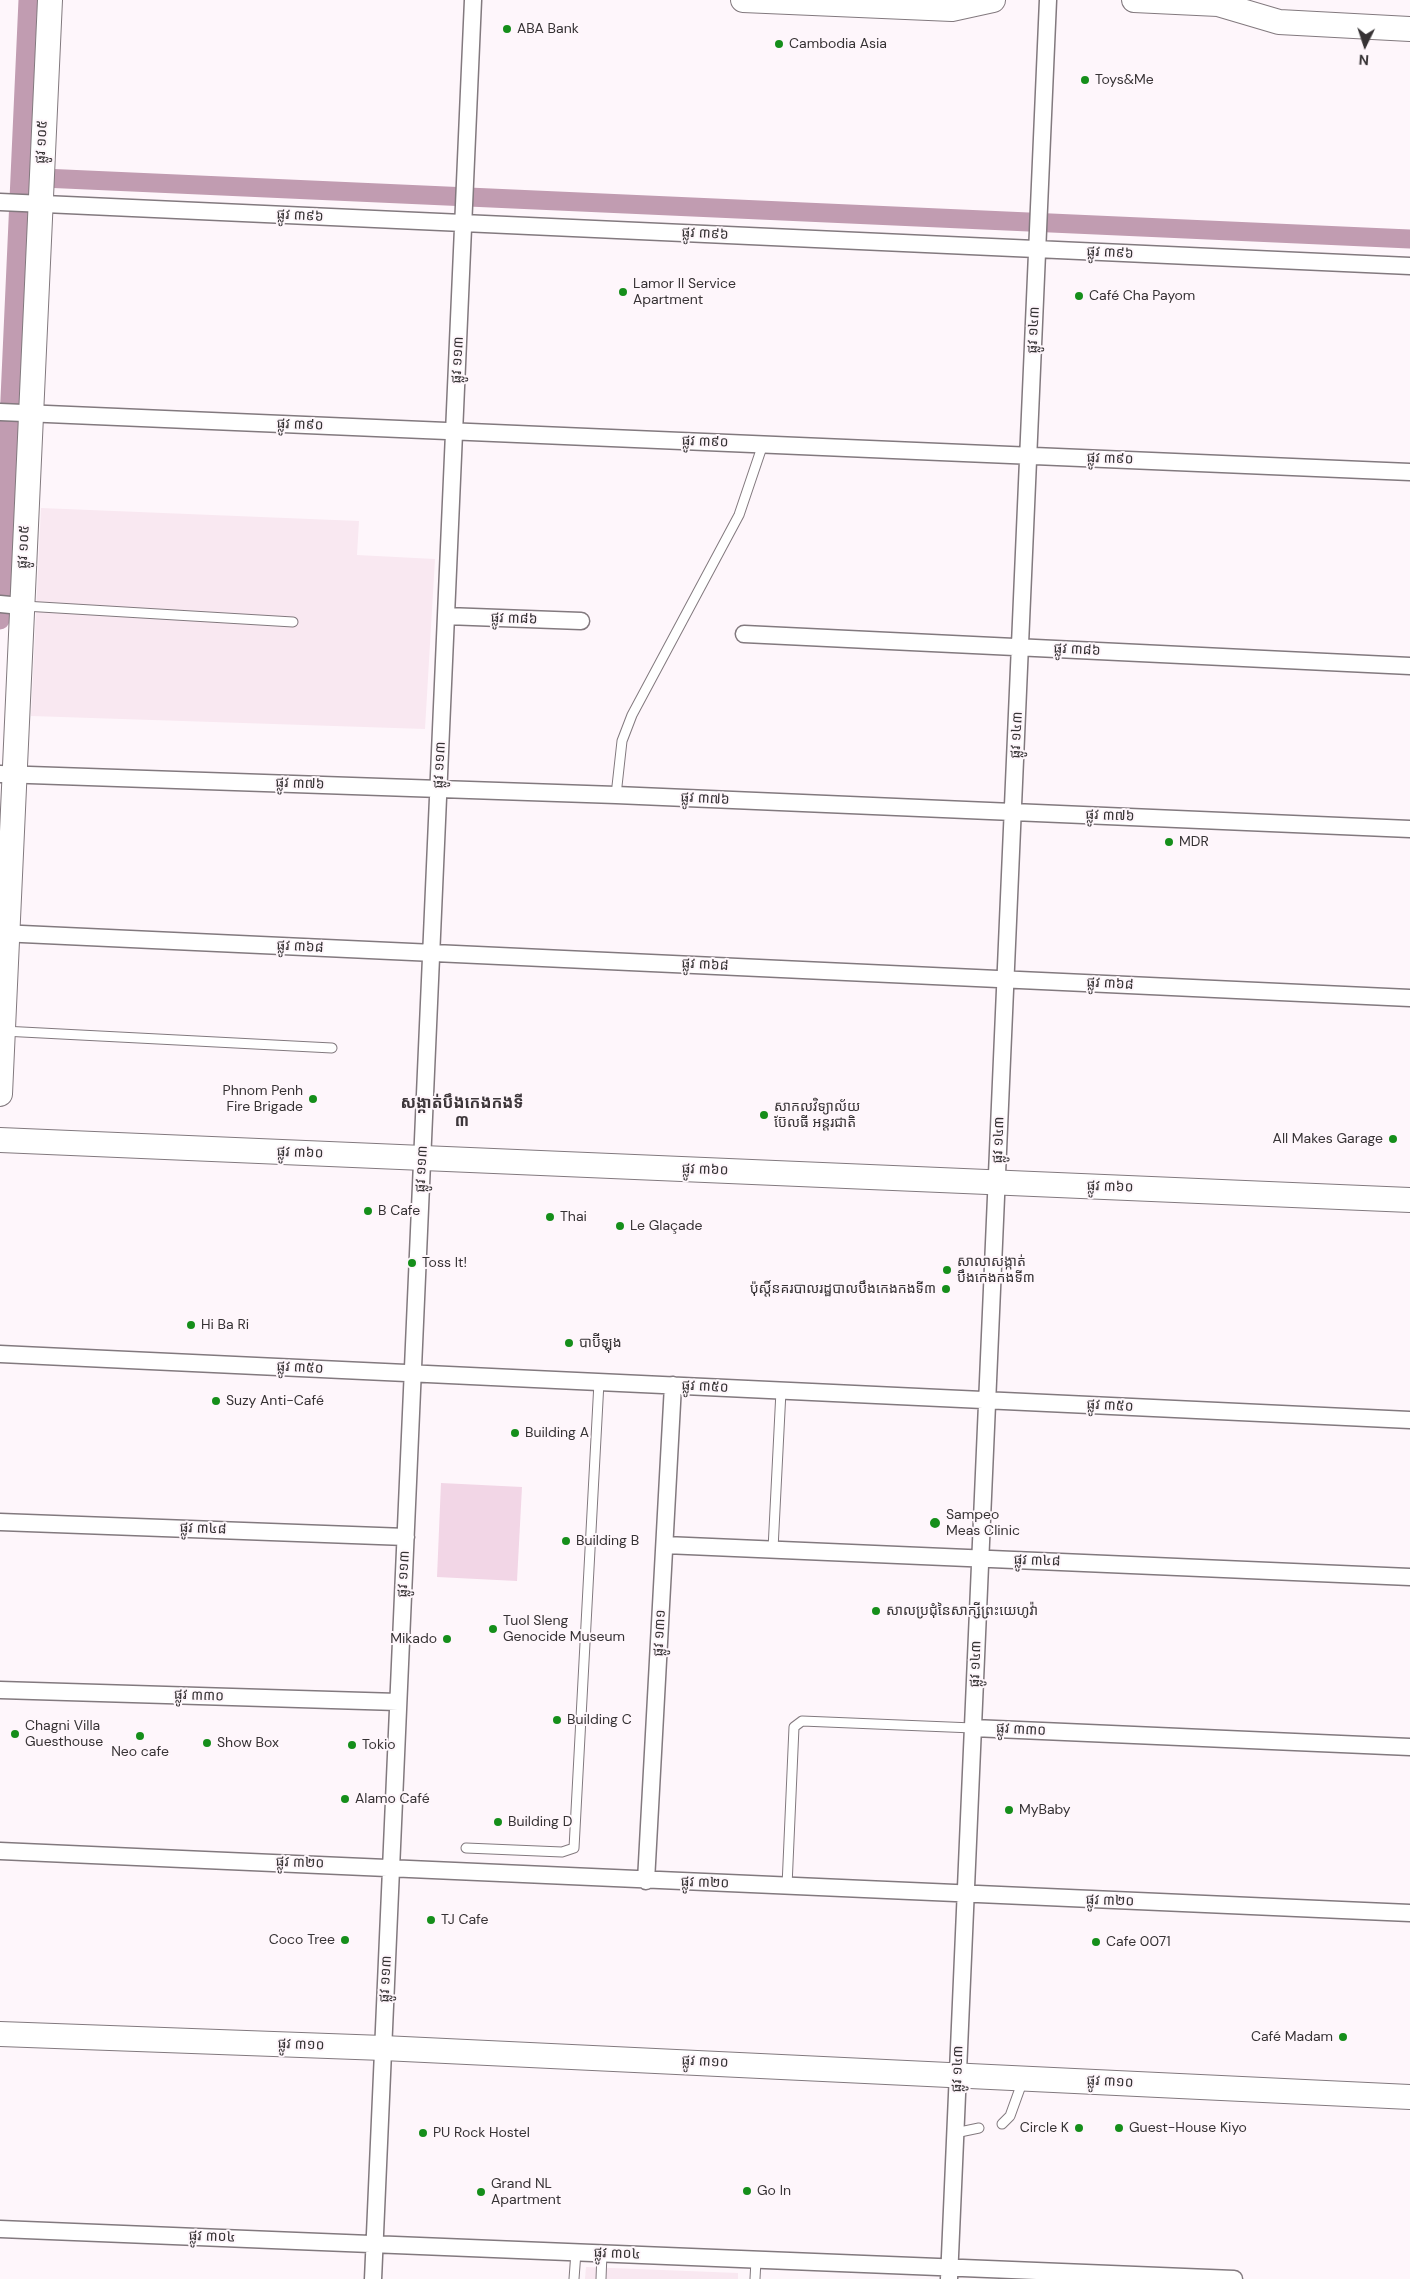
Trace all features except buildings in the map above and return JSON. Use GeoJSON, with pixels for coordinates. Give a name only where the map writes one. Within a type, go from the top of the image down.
{"type":"FeatureCollection","features":[{"type":"Feature","properties":{"kind":"street","name":"ផ្លូវ ១០៥"},"geometry":{"type":"LineString","coordinates":[[0,1094],[3,1031],[6,774],[11,605],[25,413],[50,0]]}},
{"type":"Feature","properties":{"kind":"street","name":"ផ្លូវ ១១៣"},"geometry":{"type":"LineString","coordinates":[[373,2279],[473,0]]}},
{"type":"Feature","properties":{"kind":"street"},"geometry":{"type":"LineString","coordinates":[[743,0],[876,3],[952,9],[992,0]]}},
{"type":"Feature","properties":{"kind":"street","name":"ផ្លូវ ១៤៣"},"geometry":{"type":"LineString","coordinates":[[949,2273],[1048,0]]}},
{"type":"Feature","properties":{"kind":"street"},"geometry":{"type":"LineString","coordinates":[[1134,0],[1226,2],[1279,22],[1410,29]]}},
{"type":"Feature","properties":{"kind":"street","name":"ផ្លូវ ៣៩៦"},"geometry":{"type":"LineString","coordinates":[[6,202],[38,191],[1038,250],[1410,266]]}},
{"type":"Feature","properties":{"kind":"street","name":"ផ្លូវ ៣៩០"},"geometry":{"type":"LineString","coordinates":[[1,412],[1410,472]]}},
{"type":"Feature","properties":{"kind":"street","name":"ផ្លូវ ៣៨៦"},"geometry":{"type":"LineString","coordinates":[[446,616],[581,621]]}},
{"type":"Feature","properties":{"kind":"street","name":"ផ្លូវ ៣៨៦"},"geometry":{"type":"LineString","coordinates":[[744,634],[1410,666]]}},
{"type":"Feature","properties":{"kind":"street","name":"ផ្លូវ ៣៧៦"},"geometry":{"type":"LineString","coordinates":[[6,774],[439,788],[1410,829]]}},
{"type":"Feature","properties":{"kind":"street","name":"ផ្លូវ ៣៦៨"},"geometry":{"type":"LineString","coordinates":[[4,933],[1410,998]]}},
{"type":"Feature","properties":{"kind":"street","name":"ផ្លូវ ៣៦០"},"geometry":{"type":"LineString","coordinates":[[0,1140],[1410,1200]]}},
{"type":"Feature","properties":{"kind":"street","name":"ផ្លូវ ៣៥០"},"geometry":{"type":"LineString","coordinates":[[0,1354],[1410,1420]]}},
{"type":"Feature","properties":{"kind":"street","name":"ផ្លូវ ១៣១"},"geometry":{"type":"LineString","coordinates":[[646,1881],[673,1386]]}},
{"type":"Feature","properties":{"kind":"street","name":"ផ្លូវ ៣៤៨"},"geometry":{"type":"LineString","coordinates":[[0,1522],[406,1536]]}},
{"type":"Feature","properties":{"kind":"street","name":"ផ្លូវ ៣៤៨"},"geometry":{"type":"LineString","coordinates":[[664,1544],[1410,1577]]}},
{"type":"Feature","properties":{"kind":"street","name":"ផ្លូវ ៣៣០"},"geometry":{"type":"LineString","coordinates":[[0,1690],[398,1702]]}},
{"type":"Feature","properties":{"kind":"street","name":"ផ្លូវ ៣៣០"},"geometry":{"type":"LineString","coordinates":[[973,1728],[1410,1747]]}},
{"type":"Feature","properties":{"kind":"street","name":"ផ្លូវ ៣២០"},"geometry":{"type":"LineString","coordinates":[[0,1851],[391,1867],[646,1881],[1410,1913]]}},
{"type":"Feature","properties":{"kind":"street","name":"ផ្លូវ ៣១០"},"geometry":{"type":"LineString","coordinates":[[0,2034],[383,2048],[1024,2077],[1410,2097]]}},
{"type":"Feature","properties":{"kind":"street","name":"ផ្លូវ ៣០៤"},"geometry":{"type":"LineString","coordinates":[[0,2229],[756,2260],[949,2273],[1234,2279]]}},
{"type":"Feature","properties":{"kind":"lane"},"geometry":{"type":"LineString","coordinates":[[616,795],[622,741],[632,715],[739,515],[762,444]]}},
{"type":"Feature","properties":{"kind":"lane"},"geometry":{"type":"LineString","coordinates":[[11,605],[293,622]]}},
{"type":"Feature","properties":{"kind":"lane"},"geometry":{"type":"LineString","coordinates":[[3,1031],[332,1048]]}},
{"type":"Feature","properties":{"kind":"lane"},"geometry":{"type":"LineString","coordinates":[[466,1848],[562,1852],[574,1848],[599,1382]]}},
{"type":"Feature","properties":{"kind":"lane"},"geometry":{"type":"LineString","coordinates":[[773,1549],[781,1390]]}},
{"type":"Feature","properties":{"kind":"lane","name":"ផ្លូវ ៣៣០"},"geometry":{"type":"LineString","coordinates":[[787,1886],[794,1727],[797,1723],[802,1721],[973,1728]]}},
{"type":"Feature","properties":{"kind":"lane"},"geometry":{"type":"LineString","coordinates":[[1002,2124],[1010,2116],[1024,2077]]}},
{"type":"Feature","properties":{"kind":"lane"},"geometry":{"type":"LineString","coordinates":[[955,2133],[979,2128]]}},
{"type":"Feature","properties":{"kind":"lane"},"geometry":{"type":"LineString","coordinates":[[574,2279],[576,2252]]}},
{"type":"Feature","properties":{"kind":"lane"},"geometry":{"type":"LineString","coordinates":[[601,2279],[602,2253]]}},
{"type":"Feature","properties":{"kind":"lane"},"geometry":{"type":"LineString","coordinates":[[756,2260],[756,2279]]}},
{"type":"Feature","properties":{"kind":"shaded area"},"geometry":{"type":"Polygon","coordinates":[[[41,508],[359,521],[357,555],[435,559],[425,729],[31,716],[41,508]]]}},
{"type":"Feature","properties":{"kind":"shaded area"},"geometry":{"type":"Polygon","coordinates":[[[441,1483],[522,1487],[517,1581],[437,1577],[441,1483]]]}},
{"type":"Feature","properties":{"kind":"shaded area"},"geometry":{"type":"Polygon","coordinates":[[[586,2267],[738,2273],[738,2279],[585,2279],[586,2267]]]}},
{"type":"Feature","properties":{"kind":"waterway"},"geometry":{"type":"LineString","coordinates":[[0,620],[28,0]]}},
{"type":"Feature","properties":{"kind":"waterway"},"geometry":{"type":"LineString","coordinates":[[20,177],[1410,239]]}},
{"type":"Feature","properties":{"kind":"place","name":"ABA Bank"},"geometry":{"type":"Point","coordinates":[507,29]}},
{"type":"Feature","properties":{"kind":"place","name":"Cambodia Asia"},"geometry":{"type":"Point","coordinates":[779,44]}},
{"type":"Feature","properties":{"kind":"place","name":"Toys&Me"},"geometry":{"type":"Point","coordinates":[1085,80]}},
{"type":"Feature","properties":{"kind":"place","name":"Lamor II Service Apartment"},"geometry":{"type":"Point","coordinates":[623,292]}},
{"type":"Feature","properties":{"kind":"place","name":"Café Cha Payom"},"geometry":{"type":"Point","coordinates":[1079,296]}},
{"type":"Feature","properties":{"kind":"place","name":"MDR"},"geometry":{"type":"Point","coordinates":[1169,842]}},
{"type":"Feature","properties":{"kind":"place","name":"Phnom Penh Fire Brigade"},"geometry":{"type":"Point","coordinates":[313,1099]}},
{"type":"Feature","properties":{"kind":"place","name":"សាកលវិទ្យាល័យ ប៊ែលធី អន្តរជាតិ"},"geometry":{"type":"Point","coordinates":[764,1115]}},
{"type":"Feature","properties":{"kind":"place","name":"All Makes Garage"},"geometry":{"type":"Point","coordinates":[1393,1139]}},
{"type":"Feature","properties":{"kind":"place","name":"B Cafe"},"geometry":{"type":"Point","coordinates":[368,1211]}},
{"type":"Feature","properties":{"kind":"place","name":"Thai"},"geometry":{"type":"Point","coordinates":[550,1217]}},
{"type":"Feature","properties":{"kind":"place","name":"Le Glaçade"},"geometry":{"type":"Point","coordinates":[620,1226]}},
{"type":"Feature","properties":{"kind":"place","name":"Toss It!"},"geometry":{"type":"Point","coordinates":[412,1263]}},
{"type":"Feature","properties":{"kind":"place","name":"សាលាសង្កាត់ បឹងកេងកងទី៣"},"geometry":{"type":"Point","coordinates":[947,1270]}},
{"type":"Feature","properties":{"kind":"place","name":"ប៉ុស្តិ៍នគរបាលរដ្ឋបាលបឹងកេងកងទី៣"},"geometry":{"type":"Point","coordinates":[946,1289]}},
{"type":"Feature","properties":{"kind":"place","name":"Hi Ba Ri"},"geometry":{"type":"Point","coordinates":[191,1325]}},
{"type":"Feature","properties":{"kind":"place","name":"បាប៊ីឡុង"},"geometry":{"type":"Point","coordinates":[569,1343]}},
{"type":"Feature","properties":{"kind":"place","name":"Suzy Anti-Café"},"geometry":{"type":"Point","coordinates":[216,1401]}},
{"type":"Feature","properties":{"kind":"place","name":"Building A"},"geometry":{"type":"Point","coordinates":[515,1433]}},
{"type":"Feature","properties":{"kind":"place","name":"Sampeo Meas Clinic"},"geometry":{"type":"Point","coordinates":[935,1523]}},
{"type":"Feature","properties":{"kind":"place","name":"Building B"},"geometry":{"type":"Point","coordinates":[566,1541]}},
{"type":"Feature","properties":{"kind":"place","name":"សាលប្រជុំនៃសាក្សីព្រះយេហូវ៉ា"},"geometry":{"type":"Point","coordinates":[876,1611]}},
{"type":"Feature","properties":{"kind":"place","name":"Tuol Sleng Genocide Museum"},"geometry":{"type":"Point","coordinates":[493,1629]}},
{"type":"Feature","properties":{"kind":"place","name":"Mikado"},"geometry":{"type":"Point","coordinates":[447,1639]}},
{"type":"Feature","properties":{"kind":"place","name":"Building C"},"geometry":{"type":"Point","coordinates":[557,1720]}},
{"type":"Feature","properties":{"kind":"place","name":"Chagni Villa Guesthouse"},"geometry":{"type":"Point","coordinates":[15,1734]}},
{"type":"Feature","properties":{"kind":"place","name":"Neo cafe"},"geometry":{"type":"Point","coordinates":[140,1736]}},
{"type":"Feature","properties":{"kind":"place","name":"Show Box"},"geometry":{"type":"Point","coordinates":[207,1743]}},
{"type":"Feature","properties":{"kind":"place","name":"Tokio"},"geometry":{"type":"Point","coordinates":[352,1745]}},
{"type":"Feature","properties":{"kind":"place","name":"Alamo Café"},"geometry":{"type":"Point","coordinates":[345,1799]}},
{"type":"Feature","properties":{"kind":"place","name":"MyBaby"},"geometry":{"type":"Point","coordinates":[1009,1810]}},
{"type":"Feature","properties":{"kind":"place","name":"Building D"},"geometry":{"type":"Point","coordinates":[498,1822]}},
{"type":"Feature","properties":{"kind":"place","name":"TJ Cafe"},"geometry":{"type":"Point","coordinates":[431,1920]}},
{"type":"Feature","properties":{"kind":"place","name":"Coco Tree"},"geometry":{"type":"Point","coordinates":[345,1940]}},
{"type":"Feature","properties":{"kind":"place","name":"Cafe 0071"},"geometry":{"type":"Point","coordinates":[1096,1942]}},
{"type":"Feature","properties":{"kind":"place","name":"Café Madam"},"geometry":{"type":"Point","coordinates":[1343,2037]}},
{"type":"Feature","properties":{"kind":"place","name":"Circle K"},"geometry":{"type":"Point","coordinates":[1079,2128]}},
{"type":"Feature","properties":{"kind":"place","name":"Guest-House Kiyo"},"geometry":{"type":"Point","coordinates":[1119,2128]}},
{"type":"Feature","properties":{"kind":"place","name":"PU Rock Hostel"},"geometry":{"type":"Point","coordinates":[423,2133]}},
{"type":"Feature","properties":{"kind":"place","name":"Go In"},"geometry":{"type":"Point","coordinates":[747,2191]}},
{"type":"Feature","properties":{"kind":"place","name":"Grand NL Apartment"},"geometry":{"type":"Point","coordinates":[481,2192]}},
{"type":"Feature","properties":{"kind":"district","name":"សង្កាត់បឹងកេងកងទី ៣"},"geometry":{"type":"Point","coordinates":[462,1113]}}]}
